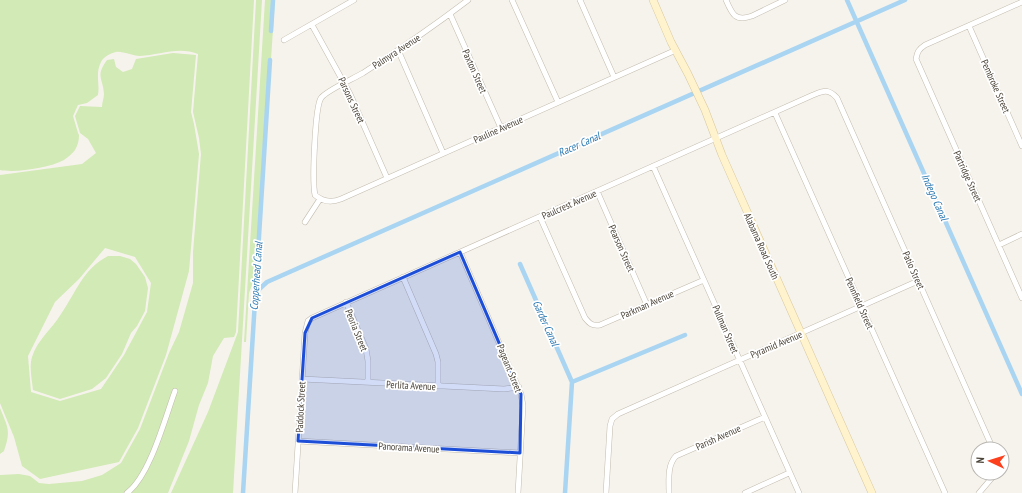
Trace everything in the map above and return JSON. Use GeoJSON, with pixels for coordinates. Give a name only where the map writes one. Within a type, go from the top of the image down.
{"type":"FeatureCollection","features":[{"type":"Feature","properties":{"kind":"street"},"geometry":{"type":"LineString","coordinates":[[284,40],[354,0]]}},
{"type":"Feature","properties":{"kind":"street","name":"Palmyra Avenue"},"geometry":{"type":"LineString","coordinates":[[320,199],[315,195],[313,177],[317,109],[322,97],[326,93],[398,50],[468,0]]}},
{"type":"Feature","properties":{"kind":"street"},"geometry":{"type":"LineString","coordinates":[[512,0],[558,102]]}},
{"type":"Feature","properties":{"kind":"street"},"geometry":{"type":"LineString","coordinates":[[580,0],[614,77]]}},
{"type":"Feature","properties":{"kind":"street","name":"Alabama Road South"},"geometry":{"type":"LineString","coordinates":[[653,0],[694,86],[715,138],[872,493]]}},
{"type":"Feature","properties":{"kind":"street"},"geometry":{"type":"LineString","coordinates":[[726,0],[734,16],[739,18],[752,16],[785,0]]}},
{"type":"Feature","properties":{"kind":"street"},"geometry":{"type":"LineString","coordinates":[[969,26],[1022,2]]}},
{"type":"Feature","properties":{"kind":"street","name":"Paxton Street"},"geometry":{"type":"LineString","coordinates":[[450,14],[501,128]]}},
{"type":"Feature","properties":{"kind":"street","name":"Parsons Street"},"geometry":{"type":"LineString","coordinates":[[312,25],[345,83],[387,178]]}},
{"type":"Feature","properties":{"kind":"street","name":"Partridge Street"},"geometry":{"type":"LineString","coordinates":[[969,26],[920,48],[916,53],[916,59],[1022,298]]}},
{"type":"Feature","properties":{"kind":"street","name":"Pembroke Street"},"geometry":{"type":"LineString","coordinates":[[969,26],[1022,146]]}},
{"type":"Feature","properties":{"kind":"street"},"geometry":{"type":"LineString","coordinates":[[398,50],[443,153]]}},
{"type":"Feature","properties":{"kind":"street","name":"Pauline Avenue"},"geometry":{"type":"LineString","coordinates":[[320,199],[328,202],[336,201],[676,50]]}},
{"type":"Feature","properties":{"kind":"street","name":"Paulcrest Avenue"},"geometry":{"type":"LineString","coordinates":[[308,322],[312,318],[346,302],[822,91],[832,93]]}},
{"type":"Feature","properties":{"kind":"street","name":"Patio Street"},"geometry":{"type":"LineString","coordinates":[[832,93],[837,98],[990,441]]}},
{"type":"Feature","properties":{"kind":"street","name":"Pennfield Street"},"geometry":{"type":"LineString","coordinates":[[774,112],[945,493]]}},
{"type":"Feature","properties":{"kind":"street","name":"Pullman Street"},"geometry":{"type":"LineString","coordinates":[[653,166],[799,493]]}},
{"type":"Feature","properties":{"kind":"street","name":"Pearson Street"},"geometry":{"type":"LineString","coordinates":[[597,191],[647,305]]}},
{"type":"Feature","properties":{"kind":"street"},"geometry":{"type":"LineString","coordinates":[[305,222],[320,199]]}},
{"type":"Feature","properties":{"kind":"street","name":"Parkman Avenue"},"geometry":{"type":"LineString","coordinates":[[540,217],[585,318],[590,324],[595,326],[704,280]]}},
{"type":"Feature","properties":{"kind":"street"},"geometry":{"type":"LineString","coordinates":[[999,245],[1022,234]]}},
{"type":"Feature","properties":{"kind":"street","name":"Pageant Street"},"geometry":{"type":"LineString","coordinates":[[460,252],[519,387],[522,406],[518,493]]}},
{"type":"Feature","properties":{"kind":"street"},"geometry":{"type":"LineString","coordinates":[[403,277],[436,354],[438,362],[438,386]]}},
{"type":"Feature","properties":{"kind":"street","name":"Pyramid Avenue"},"geometry":{"type":"LineString","coordinates":[[606,493],[610,426],[612,419],[625,411],[918,281]]}},
{"type":"Feature","properties":{"kind":"street","name":"Peoria Street"},"geometry":{"type":"LineString","coordinates":[[346,302],[366,349],[368,361],[368,382]]}},
{"type":"Feature","properties":{"kind":"street","name":"Paddock Street"},"geometry":{"type":"LineString","coordinates":[[295,493],[305,333],[308,322]]}},
{"type":"Feature","properties":{"kind":"street","name":"Perlita Avenue"},"geometry":{"type":"LineString","coordinates":[[302,379],[504,389],[519,387]]}},
{"type":"Feature","properties":{"kind":"street"},"geometry":{"type":"LineString","coordinates":[[127,493],[136,484],[148,464],[175,391]]}},
{"type":"Feature","properties":{"kind":"street","name":"Parish Avenue"},"geometry":{"type":"LineString","coordinates":[[669,493],[670,468],[672,460],[676,456],[764,417]]}},
{"type":"Feature","properties":{"kind":"street","name":"Panorama Avenue"},"geometry":{"type":"LineString","coordinates":[[298,441],[520,453]]}},
{"type":"Feature","properties":{"kind":"street"},"geometry":{"type":"LineString","coordinates":[[745,493],[789,473]]}},
{"type":"Feature","properties":{"kind":"street"},"geometry":{"type":"LineString","coordinates":[[979,493],[989,481]]}},
{"type":"Feature","properties":{"kind":"highlighted area"},"geometry":{"type":"Polygon","coordinates":[[[460,252],[521,394],[520,453],[298,441],[305,333],[312,318],[460,252]]]}},
{"type":"Feature","properties":{"kind":"green space"},"geometry":{"type":"Polygon","coordinates":[[[0,0],[254,0],[236,332],[234,337],[224,338],[213,356],[208,383],[199,405],[189,441],[168,493],[0,493],[0,475],[19,474],[30,476],[39,483],[49,484],[82,481],[102,475],[121,463],[140,429],[169,353],[179,332],[193,283],[193,252],[201,154],[193,112],[198,54],[176,51],[140,56],[116,52],[103,58],[99,66],[98,95],[87,103],[78,105],[73,116],[79,135],[79,141],[73,153],[64,160],[50,165],[15,171],[0,170],[0,0]]]}},
{"type":"Feature","properties":{"kind":"green space"},"geometry":{"type":"Polygon","coordinates":[[[256,0],[262,0],[233,493],[171,493],[208,412],[238,332],[256,0]]]}},
{"type":"Feature","properties":{"kind":"green space"},"geometry":{"type":"Polygon","coordinates":[[[265,0],[275,0],[256,282],[252,285],[249,293],[246,342],[244,342],[265,0]]]}},
{"type":"Feature","properties":{"kind":"green space"},"geometry":{"type":"Polygon","coordinates":[[[173,53],[196,55],[191,112],[199,154],[189,271],[166,355],[138,428],[119,462],[40,479],[22,466],[14,437],[0,403],[0,175],[82,164],[96,153],[88,139],[80,133],[75,116],[80,106],[102,107],[104,94],[101,70],[107,60],[114,59],[116,67],[123,72],[132,69],[136,59],[173,53]],[[105,248],[79,279],[55,302],[28,356],[31,392],[60,401],[101,389],[124,355],[147,312],[151,283],[135,257],[105,248]]]}},
{"type":"Feature","properties":{"kind":"green space"},"geometry":{"type":"Polygon","coordinates":[[[108,256],[120,256],[130,259],[136,264],[145,277],[148,288],[145,311],[137,326],[131,333],[122,354],[106,378],[92,389],[60,399],[33,390],[31,361],[37,345],[67,305],[86,274],[108,256]]]}},
{"type":"Feature","properties":{"kind":"green space"},"geometry":{"type":"Polygon","coordinates":[[[0,408],[7,425],[8,433],[4,451],[0,454],[0,408]]]}},
{"type":"Feature","properties":{"kind":"waterway","name":"Copperhead Canal"},"geometry":{"type":"LineString","coordinates":[[271,31],[273,0]]}},
{"type":"Feature","properties":{"kind":"waterway","name":"Indego Canal"},"geometry":{"type":"LineString","coordinates":[[847,0],[1022,394]]}},
{"type":"Feature","properties":{"kind":"waterway","name":"Racer Canal"},"geometry":{"type":"LineString","coordinates":[[255,293],[267,282],[905,0]]}},
{"type":"Feature","properties":{"kind":"waterway","name":"Copperhead Canal"},"geometry":{"type":"LineString","coordinates":[[243,493],[270,60]]}},
{"type":"Feature","properties":{"kind":"waterway","name":"Garder Canal"},"geometry":{"type":"LineString","coordinates":[[520,264],[572,382],[565,493]]}},
{"type":"Feature","properties":{"kind":"waterway","name":"Garder Canal"},"geometry":{"type":"LineString","coordinates":[[572,382],[685,335]]}}]}
